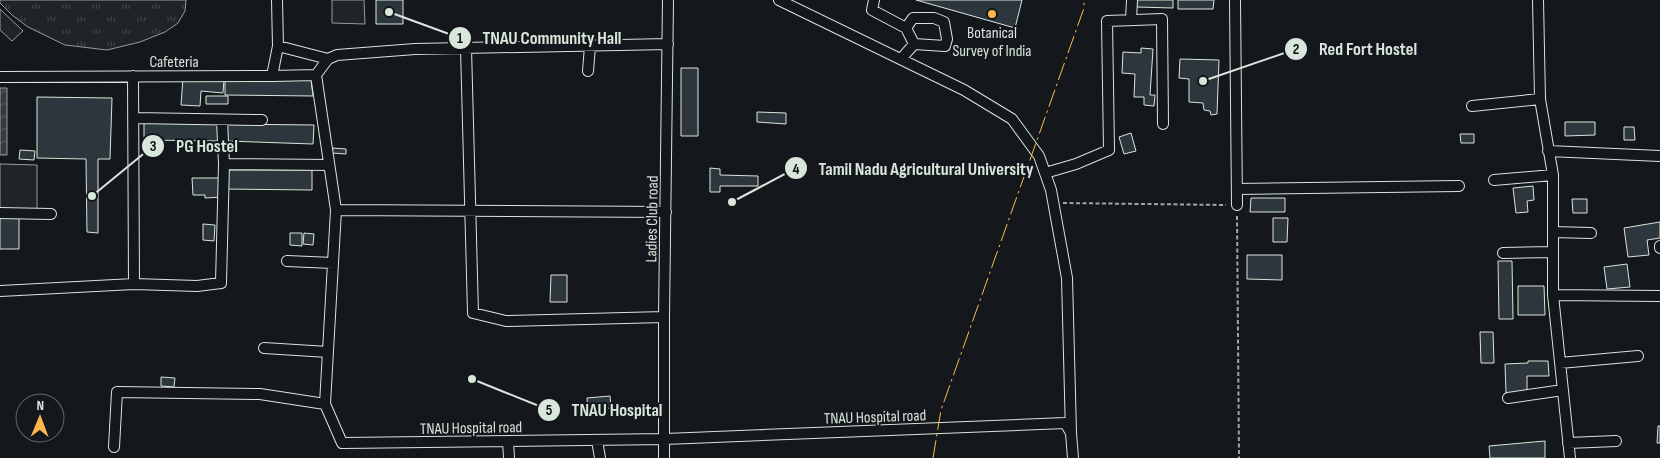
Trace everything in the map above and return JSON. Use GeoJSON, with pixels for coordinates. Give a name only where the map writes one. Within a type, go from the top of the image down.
{"type":"FeatureCollection","features":[{"type":"Feature","properties":{"kind":"street"},"geometry":{"type":"LineString","coordinates":[[277,0],[278,46],[272,76],[316,75],[328,59],[337,55],[415,49],[668,44]]}},
{"type":"Feature","properties":{"kind":"street","name":"Ladies Club road"},"geometry":{"type":"LineString","coordinates":[[664,458],[668,0]]}},
{"type":"Feature","properties":{"kind":"street"},"geometry":{"type":"LineString","coordinates":[[778,0],[964,90],[1012,119],[1039,156],[1051,190],[1067,278],[1073,458]]}},
{"type":"Feature","properties":{"kind":"street"},"geometry":{"type":"LineString","coordinates":[[874,0],[872,10],[906,28],[914,44]]}},
{"type":"Feature","properties":{"kind":"street"},"geometry":{"type":"LineString","coordinates":[[1131,20],[1132,0]]}},
{"type":"Feature","properties":{"kind":"street"},"geometry":{"type":"LineString","coordinates":[[1235,0],[1237,205]]}},
{"type":"Feature","properties":{"kind":"street"},"geometry":{"type":"LineString","coordinates":[[1538,0],[1540,99],[1553,175],[1553,295],[1570,458]]}},
{"type":"Feature","properties":{"kind":"street"},"geometry":{"type":"LineString","coordinates":[[906,28],[913,18],[934,18],[944,22],[947,39],[945,46],[914,44]]}},
{"type":"Feature","properties":{"kind":"street"},"geometry":{"type":"LineString","coordinates":[[1045,173],[1083,162],[1109,150],[1107,21],[1162,20],[1163,124]]}},
{"type":"Feature","properties":{"kind":"street"},"geometry":{"type":"LineString","coordinates":[[901,59],[914,44]]}},
{"type":"Feature","properties":{"kind":"street"},"geometry":{"type":"LineString","coordinates":[[278,46],[328,59]]}},
{"type":"Feature","properties":{"kind":"street"},"geometry":{"type":"LineString","coordinates":[[588,72],[590,46]]}},
{"type":"Feature","properties":{"kind":"street"},"geometry":{"type":"LineString","coordinates":[[466,48],[473,314],[506,321],[664,317]]}},
{"type":"Feature","properties":{"kind":"street","name":"TNAU Hospital road"},"geometry":{"type":"LineString","coordinates":[[316,75],[336,210],[326,404],[342,443],[665,439],[1065,423],[1071,433]]}},
{"type":"Feature","properties":{"kind":"street","name":"Cafeteria"},"geometry":{"type":"LineString","coordinates":[[0,76],[272,76]]}},
{"type":"Feature","properties":{"kind":"street"},"geometry":{"type":"LineString","coordinates":[[133,76],[134,284]]}},
{"type":"Feature","properties":{"kind":"street"},"geometry":{"type":"LineString","coordinates":[[1472,106],[1540,99]]}},
{"type":"Feature","properties":{"kind":"street"},"geometry":{"type":"LineString","coordinates":[[133,118],[262,120]]}},
{"type":"Feature","properties":{"kind":"street"},"geometry":{"type":"LineString","coordinates":[[0,291],[134,284],[196,286],[221,283],[224,164],[222,120]]}},
{"type":"Feature","properties":{"kind":"street"},"geometry":{"type":"LineString","coordinates":[[1548,151],[1660,156]]}},
{"type":"Feature","properties":{"kind":"street"},"geometry":{"type":"LineString","coordinates":[[224,164],[330,164]]}},
{"type":"Feature","properties":{"kind":"street"},"geometry":{"type":"LineString","coordinates":[[1494,180],[1553,175]]}},
{"type":"Feature","properties":{"kind":"street"},"geometry":{"type":"LineString","coordinates":[[1236,189],[1459,186]]}},
{"type":"Feature","properties":{"kind":"street"},"geometry":{"type":"LineString","coordinates":[[336,210],[666,212]]}},
{"type":"Feature","properties":{"kind":"street"},"geometry":{"type":"LineString","coordinates":[[0,213],[51,214]]}},
{"type":"Feature","properties":{"kind":"street"},"geometry":{"type":"LineString","coordinates":[[1553,232],[1591,233]]}},
{"type":"Feature","properties":{"kind":"street"},"geometry":{"type":"LineString","coordinates":[[1502,254],[1553,252]]}},
{"type":"Feature","properties":{"kind":"street"},"geometry":{"type":"LineString","coordinates":[[287,261],[333,263]]}},
{"type":"Feature","properties":{"kind":"street"},"geometry":{"type":"LineString","coordinates":[[1553,295],[1660,296]]}},
{"type":"Feature","properties":{"kind":"street"},"geometry":{"type":"LineString","coordinates":[[264,348],[328,352]]}},
{"type":"Feature","properties":{"kind":"street"},"geometry":{"type":"LineString","coordinates":[[1560,363],[1638,356]]}},
{"type":"Feature","properties":{"kind":"street"},"geometry":{"type":"LineString","coordinates":[[1508,398],[1563,390]]}},
{"type":"Feature","properties":{"kind":"street"},"geometry":{"type":"LineString","coordinates":[[114,447],[117,392],[260,394],[326,404]]}},
{"type":"Feature","properties":{"kind":"street"},"geometry":{"type":"LineString","coordinates":[[597,440],[600,458]]}},
{"type":"Feature","properties":{"kind":"street"},"geometry":{"type":"LineString","coordinates":[[508,441],[509,458]]}},
{"type":"Feature","properties":{"kind":"street"},"geometry":{"type":"LineString","coordinates":[[1568,443],[1616,441]]}},
{"type":"Feature","properties":{"kind":"path"},"geometry":{"type":"LineString","coordinates":[[1053,202],[1237,205],[1239,458]]}},
{"type":"Feature","properties":{"kind":"green space"},"geometry":{"type":"Polygon","coordinates":[[[0,0],[186,0],[185,11],[178,23],[165,32],[140,42],[107,50],[65,45],[28,27],[12,15],[0,3],[0,0]]]}},
{"type":"Feature","properties":{"kind":"green space"},"geometry":{"type":"Polygon","coordinates":[[[332,0],[364,0],[365,24],[332,23],[332,0]]]}},
{"type":"Feature","properties":{"kind":"green space"},"geometry":{"type":"Polygon","coordinates":[[[0,9],[23,31],[12,41],[0,30],[0,9]]]}},
{"type":"Feature","properties":{"kind":"green space"},"geometry":{"type":"Polygon","coordinates":[[[0,164],[37,165],[37,209],[0,209],[0,164]]]}},
{"type":"Feature","properties":{"kind":"water"},"geometry":{"type":"Polygon","coordinates":[[[0,88],[7,88],[7,155],[0,155],[0,88]]]}},
{"type":"Feature","properties":{"kind":"building"},"geometry":{"type":"Polygon","coordinates":[[[376,0],[403,0],[403,24],[376,24],[376,0]]]}},
{"type":"Feature","properties":{"kind":"building","name":"Botanical Survey of India"},"geometry":{"type":"Polygon","coordinates":[[[916,0],[1022,0],[1015,28],[916,0]]]}},
{"type":"Feature","properties":{"kind":"building"},"geometry":{"type":"Polygon","coordinates":[[[1137,0],[1173,0],[1173,8],[1137,7],[1137,0]]]}},
{"type":"Feature","properties":{"kind":"building"},"geometry":{"type":"Polygon","coordinates":[[[1178,0],[1214,0],[1213,9],[1178,9],[1178,0]]]}},
{"type":"Feature","properties":{"kind":"building"},"geometry":{"type":"Polygon","coordinates":[[[1141,48],[1153,49],[1150,95],[1155,95],[1154,106],[1144,105],[1144,97],[1134,97],[1135,74],[1122,73],[1123,52],[1141,53],[1141,48]]]}},
{"type":"Feature","properties":{"kind":"building"},"geometry":{"type":"Polygon","coordinates":[[[1180,59],[1219,60],[1217,114],[1211,115],[1210,111],[1204,110],[1203,103],[1189,102],[1189,79],[1179,78],[1180,59]]]}},
{"type":"Feature","properties":{"kind":"building"},"geometry":{"type":"Polygon","coordinates":[[[681,68],[698,68],[698,136],[681,136],[681,68]]]}},
{"type":"Feature","properties":{"kind":"building"},"geometry":{"type":"Polygon","coordinates":[[[183,78],[224,80],[223,93],[201,91],[200,106],[181,105],[183,78]]]}},
{"type":"Feature","properties":{"kind":"building"},"geometry":{"type":"Polygon","coordinates":[[[225,80],[311,80],[313,96],[225,95],[225,80]]]}},
{"type":"Feature","properties":{"kind":"building"},"geometry":{"type":"Polygon","coordinates":[[[206,96],[228,96],[228,104],[206,104],[206,96]]]}},
{"type":"Feature","properties":{"kind":"building"},"geometry":{"type":"Polygon","coordinates":[[[37,97],[112,98],[110,159],[98,159],[98,233],[87,232],[86,159],[37,158],[37,97]]]}},
{"type":"Feature","properties":{"kind":"building"},"geometry":{"type":"Polygon","coordinates":[[[757,112],[786,113],[786,124],[757,122],[757,112]]]}},
{"type":"Feature","properties":{"kind":"building"},"geometry":{"type":"Polygon","coordinates":[[[144,122],[219,123],[219,141],[144,140],[144,122]]]}},
{"type":"Feature","properties":{"kind":"building"},"geometry":{"type":"Polygon","coordinates":[[[1565,122],[1595,122],[1595,135],[1565,136],[1565,122]]]}},
{"type":"Feature","properties":{"kind":"building"},"geometry":{"type":"Polygon","coordinates":[[[225,124],[314,125],[313,144],[226,141],[225,124]]]}},
{"type":"Feature","properties":{"kind":"building"},"geometry":{"type":"Polygon","coordinates":[[[1624,127],[1634,127],[1635,140],[1624,140],[1624,127]]]}},
{"type":"Feature","properties":{"kind":"building"},"geometry":{"type":"Polygon","coordinates":[[[1131,133],[1136,151],[1124,154],[1119,137],[1131,133]]]}},
{"type":"Feature","properties":{"kind":"building"},"geometry":{"type":"Polygon","coordinates":[[[1460,134],[1474,134],[1474,143],[1461,143],[1460,134]]]}},
{"type":"Feature","properties":{"kind":"building"},"geometry":{"type":"Polygon","coordinates":[[[333,148],[346,149],[346,154],[332,153],[333,148]]]}},
{"type":"Feature","properties":{"kind":"building"},"geometry":{"type":"Polygon","coordinates":[[[20,150],[35,151],[34,160],[19,159],[20,150]]]}},
{"type":"Feature","properties":{"kind":"building"},"geometry":{"type":"Polygon","coordinates":[[[710,168],[720,169],[720,175],[758,176],[758,186],[720,186],[720,192],[710,192],[710,168]]]}},
{"type":"Feature","properties":{"kind":"building"},"geometry":{"type":"Polygon","coordinates":[[[224,170],[312,170],[312,190],[224,189],[224,170]]]}},
{"type":"Feature","properties":{"kind":"building"},"geometry":{"type":"Polygon","coordinates":[[[192,178],[222,178],[222,197],[205,198],[205,195],[193,195],[192,178]]]}},
{"type":"Feature","properties":{"kind":"building"},"geometry":{"type":"Polygon","coordinates":[[[1533,186],[1534,200],[1527,201],[1528,212],[1516,213],[1513,188],[1533,186]]]}},
{"type":"Feature","properties":{"kind":"building"},"geometry":{"type":"Polygon","coordinates":[[[1251,198],[1285,198],[1285,212],[1250,212],[1251,198]]]}},
{"type":"Feature","properties":{"kind":"building"},"geometry":{"type":"Polygon","coordinates":[[[1572,199],[1587,199],[1587,213],[1573,213],[1572,199]]]}},
{"type":"Feature","properties":{"kind":"building"},"geometry":{"type":"Polygon","coordinates":[[[0,217],[19,217],[19,249],[0,249],[0,217]]]}},
{"type":"Feature","properties":{"kind":"building"},"geometry":{"type":"Polygon","coordinates":[[[1273,218],[1288,218],[1287,242],[1273,242],[1273,218]]]}},
{"type":"Feature","properties":{"kind":"building"},"geometry":{"type":"Polygon","coordinates":[[[1660,222],[1660,238],[1647,240],[1649,255],[1628,257],[1624,228],[1660,222]]]}},
{"type":"Feature","properties":{"kind":"building"},"geometry":{"type":"Polygon","coordinates":[[[203,224],[215,225],[214,241],[203,240],[203,224]]]}},
{"type":"Feature","properties":{"kind":"building"},"geometry":{"type":"Polygon","coordinates":[[[290,233],[302,233],[302,246],[290,245],[290,233]]]}},
{"type":"Feature","properties":{"kind":"building"},"geometry":{"type":"Polygon","coordinates":[[[304,233],[314,234],[313,245],[303,244],[304,233]]]}},
{"type":"Feature","properties":{"kind":"building"},"geometry":{"type":"Polygon","coordinates":[[[1247,255],[1282,255],[1282,280],[1247,279],[1247,255]]]}},
{"type":"Feature","properties":{"kind":"building"},"geometry":{"type":"Polygon","coordinates":[[[1498,261],[1512,261],[1513,319],[1499,319],[1498,261]]]}},
{"type":"Feature","properties":{"kind":"building"},"geometry":{"type":"Polygon","coordinates":[[[1627,264],[1630,287],[1607,289],[1604,267],[1627,264]]]}},
{"type":"Feature","properties":{"kind":"building"},"geometry":{"type":"Polygon","coordinates":[[[551,275],[567,275],[567,302],[550,302],[551,275]]]}},
{"type":"Feature","properties":{"kind":"building"},"geometry":{"type":"Polygon","coordinates":[[[1518,286],[1544,286],[1545,315],[1518,315],[1518,286]]]}},
{"type":"Feature","properties":{"kind":"building"},"geometry":{"type":"Polygon","coordinates":[[[1480,332],[1493,332],[1494,363],[1481,363],[1480,332]]]}},
{"type":"Feature","properties":{"kind":"building"},"geometry":{"type":"Polygon","coordinates":[[[1528,361],[1548,361],[1549,376],[1527,376],[1527,392],[1506,393],[1505,364],[1528,363],[1528,361]]]}},
{"type":"Feature","properties":{"kind":"building"},"geometry":{"type":"Polygon","coordinates":[[[161,377],[175,378],[174,387],[161,386],[161,377]]]}},
{"type":"Feature","properties":{"kind":"building"},"geometry":{"type":"Polygon","coordinates":[[[610,396],[611,408],[588,410],[587,398],[610,396]]]}},
{"type":"Feature","properties":{"kind":"building"},"geometry":{"type":"Polygon","coordinates":[[[1658,426],[1660,426],[1660,443],[1657,443],[1658,426]]]}},
{"type":"Feature","properties":{"kind":"building"},"geometry":{"type":"Polygon","coordinates":[[[1545,441],[1545,458],[1490,458],[1489,446],[1545,441]]]}},
{"type":"Feature","properties":{"kind":"power"},"geometry":{"type":"LineString","coordinates":[[933,458],[941,410],[1084,8],[1084,0]]}},
{"type":"Feature","properties":{"kind":"place","name":"TNAU Community Hall"},"geometry":{"type":"Point","coordinates":[389,12]}},
{"type":"Feature","properties":{"kind":"place","name":"Botanical Survey of India"},"geometry":{"type":"Point","coordinates":[992,14]}},
{"type":"Feature","properties":{"kind":"place","name":"Red Fort Hostel"},"geometry":{"type":"Point","coordinates":[1203,81]}},
{"type":"Feature","properties":{"kind":"place","name":"PG Hostel"},"geometry":{"type":"Point","coordinates":[92,196]}},
{"type":"Feature","properties":{"kind":"place","name":"Tamil Nadu Agricultural University"},"geometry":{"type":"Point","coordinates":[732,202]}},
{"type":"Feature","properties":{"kind":"place","name":"TNAU Hospital"},"geometry":{"type":"Point","coordinates":[472,379]}}]}
